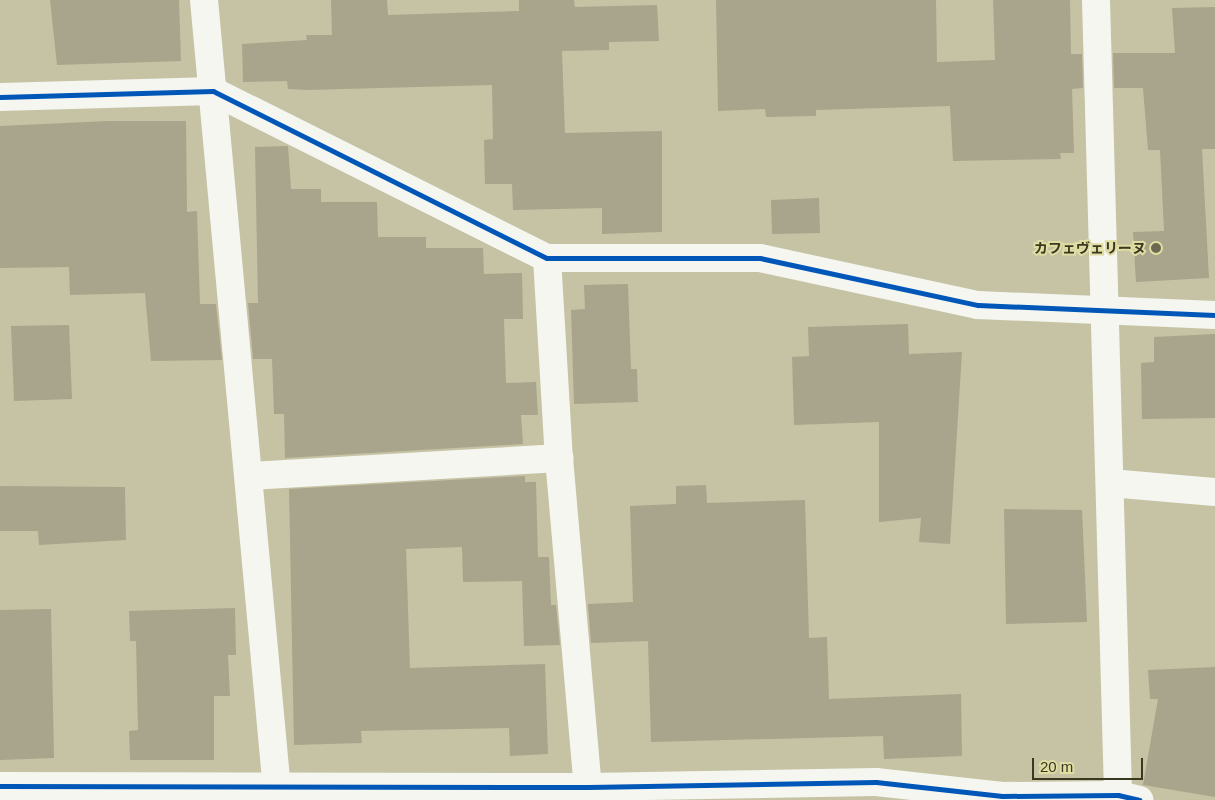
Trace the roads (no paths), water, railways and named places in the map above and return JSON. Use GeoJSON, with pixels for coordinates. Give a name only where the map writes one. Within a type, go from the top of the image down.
{"type":"FeatureCollection","features":[{"type":"Feature","properties":{"kind":"street"},"geometry":{"type":"LineString","coordinates":[[204,0],[278,793]]}},
{"type":"Feature","properties":{"kind":"street"},"geometry":{"type":"LineString","coordinates":[[0,786],[278,793],[589,794],[876,782],[1002,796],[1129,798],[1110,484],[1096,0]]}},
{"type":"Feature","properties":{"kind":"street"},"geometry":{"type":"LineString","coordinates":[[0,97],[213,91],[547,258],[760,258],[978,304],[1104,308],[1215,315]]}},
{"type":"Feature","properties":{"kind":"street"},"geometry":{"type":"LineString","coordinates":[[547,258],[559,458],[589,794]]}},
{"type":"Feature","properties":{"kind":"street"},"geometry":{"type":"LineString","coordinates":[[249,476],[559,458]]}},
{"type":"Feature","properties":{"kind":"street"},"geometry":{"type":"LineString","coordinates":[[1110,484],[1215,492]]}},
{"type":"Feature","properties":{"kind":"place","name":"カフェヴェリーヌ"},"geometry":{"type":"Point","coordinates":[1156,248]}}]}
